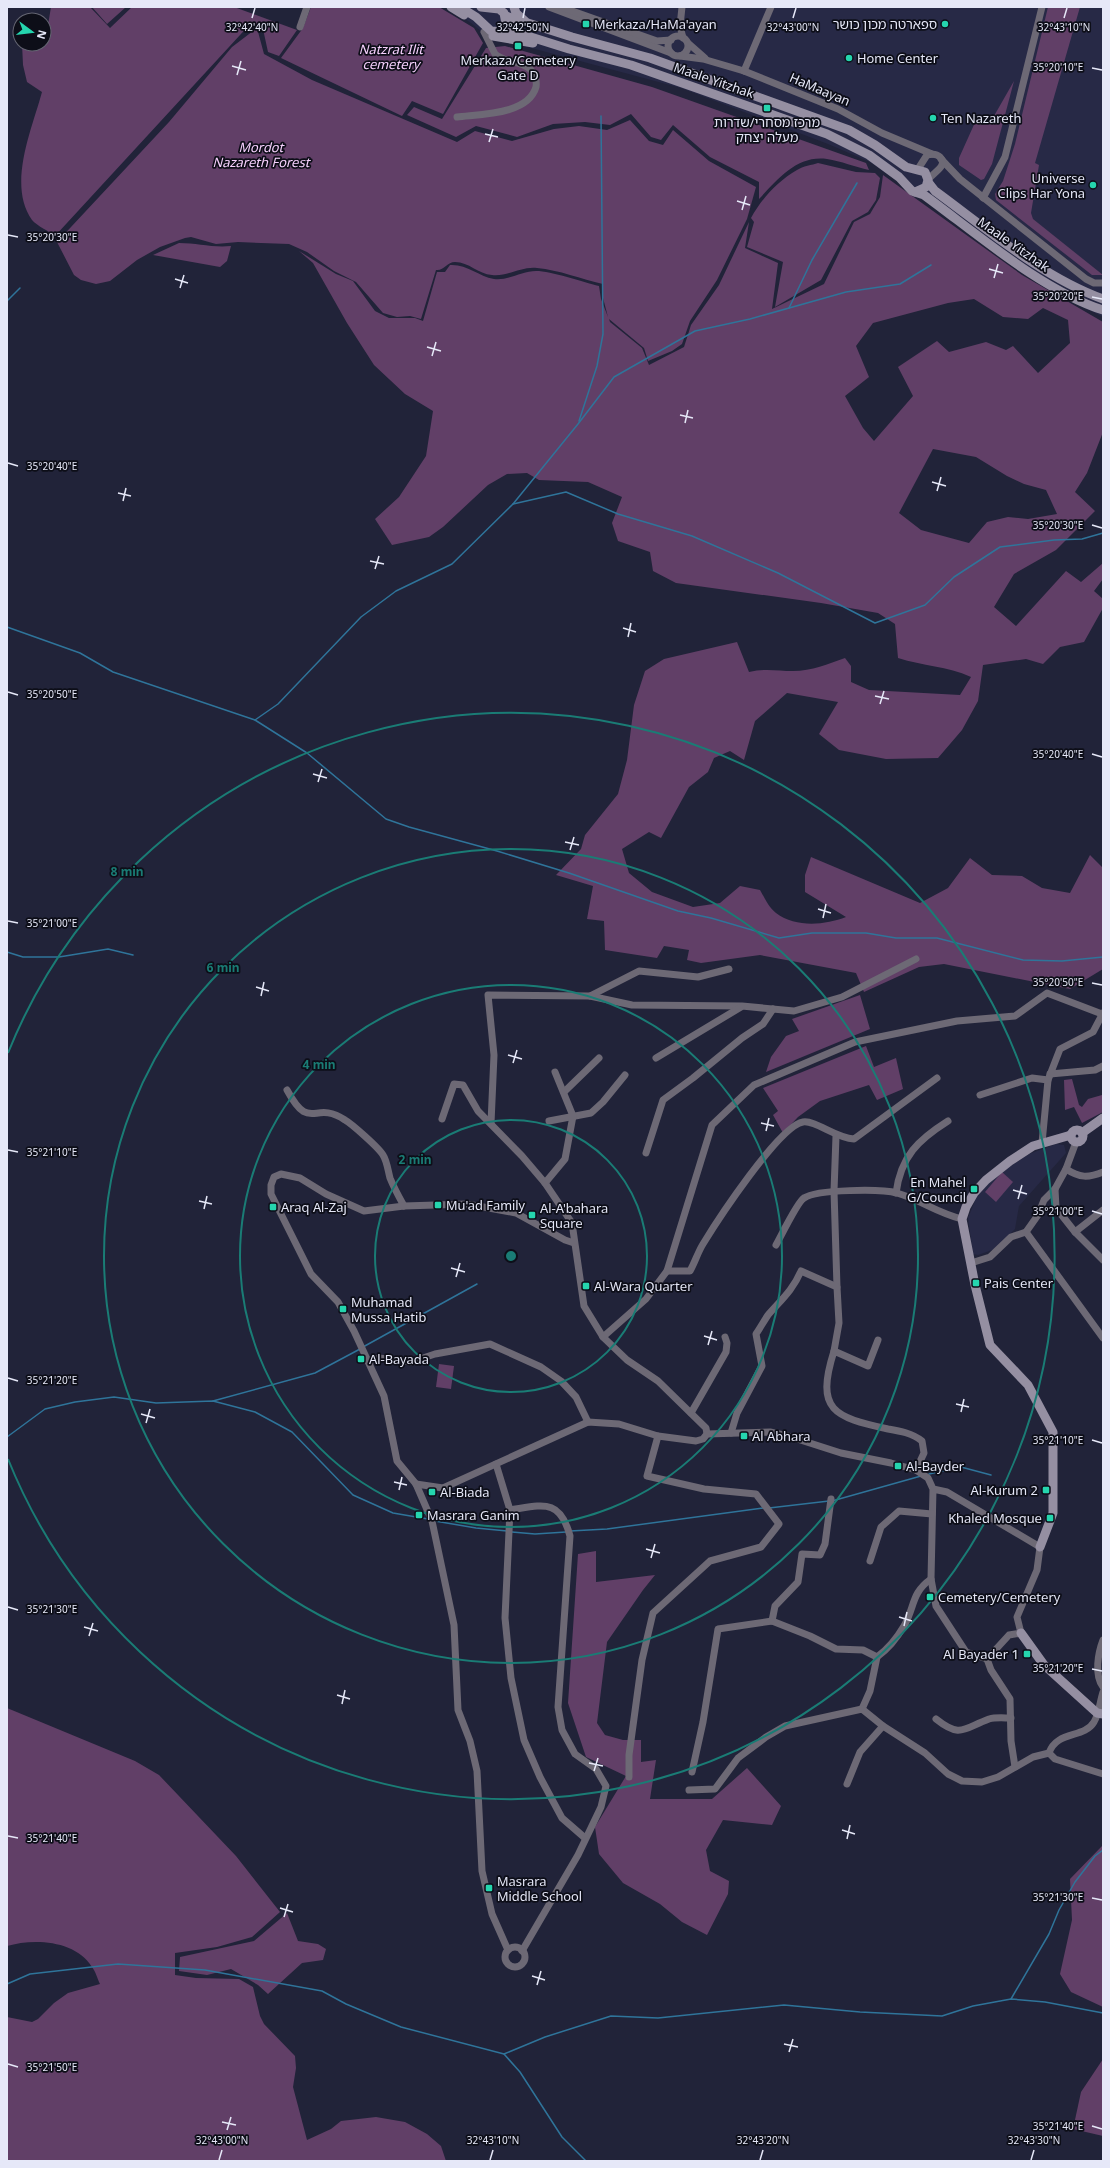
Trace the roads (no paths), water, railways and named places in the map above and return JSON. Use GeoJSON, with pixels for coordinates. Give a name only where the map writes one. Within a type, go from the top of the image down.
{"type":"FeatureCollection","features":[{"type":"Feature","properties":{"kind":"street"},"geometry":{"type":"LineString","coordinates":[[300,27],[307,7]]}},
{"type":"Feature","properties":{"kind":"street"},"geometry":{"type":"LineString","coordinates":[[451,7],[485,29],[494,37],[506,38],[579,54],[597,56]]}},
{"type":"Feature","properties":{"kind":"street"},"geometry":{"type":"LineString","coordinates":[[457,117],[508,111],[527,101],[534,94],[537,85],[532,71],[516,62],[498,57],[485,29],[476,17],[460,7]]}},
{"type":"Feature","properties":{"kind":"street"},"geometry":{"type":"LineString","coordinates":[[481,7],[501,10],[506,13],[506,24],[499,31],[485,29]]}},
{"type":"Feature","properties":{"kind":"street"},"geometry":{"type":"LineString","coordinates":[[514,7],[518,15],[529,24]]}},
{"type":"Feature","properties":{"kind":"street"},"geometry":{"type":"LineString","coordinates":[[549,7],[680,56],[688,50],[680,21],[680,7]]}},
{"type":"Feature","properties":{"kind":"street"},"geometry":{"type":"LineString","coordinates":[[561,7],[657,41],[672,39],[685,40]]}},
{"type":"Feature","properties":{"kind":"street"},"geometry":{"type":"LineString","coordinates":[[744,71],[771,7]]}},
{"type":"Feature","properties":{"kind":"street"},"geometry":{"type":"LineString","coordinates":[[983,198],[1005,157],[1042,7]]}},
{"type":"Feature","properties":{"kind":"street"},"geometry":{"type":"LineString","coordinates":[[485,29],[485,15],[493,9]]}},
{"type":"Feature","properties":{"kind":"street","name":"Maale Yitzhak"},"geometry":{"type":"LineString","coordinates":[[506,13],[529,24],[634,53],[831,123],[863,137],[906,167],[917,169]]}},
{"type":"Feature","properties":{"kind":"street"},"geometry":{"type":"LineString","coordinates":[[671,53],[669,48],[680,21]]}},
{"type":"Feature","properties":{"kind":"street","name":"Maale Yitzhak"},"geometry":{"type":"LineString","coordinates":[[499,31],[518,33],[646,70],[844,141],[881,163],[903,180],[906,185]]}},
{"type":"Feature","properties":{"kind":"street"},"geometry":{"type":"LineString","coordinates":[[494,51],[495,44],[506,38]]}},
{"type":"Feature","properties":{"kind":"street","name":"HaMaayan"},"geometry":{"type":"LineString","coordinates":[[685,40],[698,54],[710,60],[744,71],[838,109],[882,133],[936,155],[941,159]]}},
{"type":"Feature","properties":{"kind":"street","name":"HaMaayan"},"geometry":{"type":"LineString","coordinates":[[680,56],[710,60]]}},
{"type":"Feature","properties":{"kind":"street"},"geometry":{"type":"LineString","coordinates":[[918,148],[923,153],[924,159]]}},
{"type":"Feature","properties":{"kind":"street"},"geometry":{"type":"LineString","coordinates":[[932,154],[924,159],[917,169],[908,174],[906,185],[915,192],[923,190],[928,181],[938,171],[942,164],[941,159]]}},
{"type":"Feature","properties":{"kind":"street"},"geometry":{"type":"LineString","coordinates":[[941,159],[960,179],[1086,279],[1094,283],[1103,283]]}},
{"type":"Feature","properties":{"kind":"street"},"geometry":{"type":"LineString","coordinates":[[917,169],[925,172],[928,181]]}},
{"type":"Feature","properties":{"kind":"street"},"geometry":{"type":"LineString","coordinates":[[938,171],[948,172],[960,179]]}},
{"type":"Feature","properties":{"kind":"street","name":"Maale Yitzhak"},"geometry":{"type":"LineString","coordinates":[[928,181],[935,191],[1033,261],[1078,288],[1103,299]]}},
{"type":"Feature","properties":{"kind":"street","name":"Maale Yitzhak"},"geometry":{"type":"LineString","coordinates":[[915,192],[924,195],[1045,281],[1073,298],[1103,310]]}},
{"type":"Feature","properties":{"kind":"street"},"geometry":{"type":"LineString","coordinates":[[491,1123],[494,1055],[488,995],[590,996],[632,1005],[742,1006],[794,1011],[842,997],[916,959]]}},
{"type":"Feature","properties":{"kind":"street"},"geometry":{"type":"LineString","coordinates":[[590,996],[639,971],[698,977],[729,969]]}},
{"type":"Feature","properties":{"kind":"street"},"geometry":{"type":"LineString","coordinates":[[603,1337],[646,1299],[667,1271],[712,1125],[754,1085],[855,1042],[957,1021],[1015,1016],[1047,993],[1103,1013],[1093,1032],[1060,1048],[1049,1077],[1042,1142]]}},
{"type":"Feature","properties":{"kind":"street"},"geometry":{"type":"LineString","coordinates":[[656,1058],[742,1006]]}},
{"type":"Feature","properties":{"kind":"street"},"geometry":{"type":"LineString","coordinates":[[646,1153],[663,1100],[694,1078],[742,1038],[763,1024],[773,1009]]}},
{"type":"Feature","properties":{"kind":"street"},"geometry":{"type":"LineString","coordinates":[[564,1092],[599,1058]]}},
{"type":"Feature","properties":{"kind":"street"},"geometry":{"type":"LineString","coordinates":[[980,1096],[1032,1078],[1094,1070],[1103,1066]]}},
{"type":"Feature","properties":{"kind":"street"},"geometry":{"type":"LineString","coordinates":[[545,1184],[565,1159],[573,1116],[555,1072]]}},
{"type":"Feature","properties":{"kind":"street"},"geometry":{"type":"LineString","coordinates":[[550,1121],[590,1113],[603,1102],[625,1075]]}},
{"type":"Feature","properties":{"kind":"street"},"geometry":{"type":"LineString","coordinates":[[667,1271],[690,1271],[702,1245],[745,1180],[783,1136],[801,1122],[810,1122],[836,1136],[854,1140],[937,1078]]}},
{"type":"Feature","properties":{"kind":"street"},"geometry":{"type":"LineString","coordinates":[[416,1484],[443,1488],[588,1422],[619,1424],[658,1436],[696,1441],[703,1439],[706,1434],[706,1428],[658,1381],[627,1360],[603,1337],[584,1306],[572,1223],[545,1184],[491,1123],[478,1111],[463,1085],[454,1084],[442,1119]]}},
{"type":"Feature","properties":{"kind":"street"},"geometry":{"type":"LineString","coordinates":[[287,1090],[296,1107],[304,1114],[312,1115],[322,1111],[335,1114],[347,1121],[383,1154],[391,1180],[404,1206]]}},
{"type":"Feature","properties":{"kind":"street"},"geometry":{"type":"LineString","coordinates":[[1100,1713],[1044,1665],[1021,1633],[1017,1616],[1038,1570],[1040,1547],[1053,1513],[1053,1432],[1028,1385],[990,1345],[962,1219],[966,1207],[974,1193],[986,1180],[1010,1161],[1042,1142],[1074,1139],[1081,1140],[1082,1133],[1103,1118]]}},
{"type":"Feature","properties":{"kind":"street"},"geometry":{"type":"LineString","coordinates":[[896,1193],[898,1175],[907,1157],[926,1135],[948,1121]]}},
{"type":"Feature","properties":{"kind":"street"},"geometry":{"type":"LineString","coordinates":[[836,1136],[834,1191],[836,1287],[839,1323],[834,1351],[829,1367],[827,1391],[835,1410],[841,1416],[860,1423],[917,1437],[922,1441],[924,1447],[921,1462],[916,1470]]}},
{"type":"Feature","properties":{"kind":"street"},"geometry":{"type":"LineString","coordinates":[[971,1264],[990,1257],[1010,1237],[1026,1232],[1038,1215],[1044,1200],[1055,1189],[1066,1169],[1074,1139]]}},
{"type":"Feature","properties":{"kind":"street"},"geometry":{"type":"LineString","coordinates":[[1066,1169],[1078,1176],[1091,1177],[1103,1172]]}},
{"type":"Feature","properties":{"kind":"street"},"geometry":{"type":"LineString","coordinates":[[508,1950],[492,1914],[482,1871],[478,1776],[470,1741],[460,1720],[458,1710],[454,1625],[432,1521],[416,1484],[397,1461],[384,1396],[368,1361],[338,1302],[311,1274],[271,1194],[271,1185],[274,1177],[281,1174],[300,1178],[326,1194],[364,1211],[404,1206],[467,1204],[516,1214],[565,1240],[574,1243]]}},
{"type":"Feature","properties":{"kind":"street"},"geometry":{"type":"LineString","coordinates":[[1055,1189],[1056,1208],[1075,1232],[1103,1260]]}},
{"type":"Feature","properties":{"kind":"street"},"geometry":{"type":"LineString","coordinates":[[776,1245],[803,1198],[815,1193],[834,1191],[896,1193],[918,1201],[943,1215],[962,1219]]}},
{"type":"Feature","properties":{"kind":"street"},"geometry":{"type":"LineString","coordinates":[[1075,1232],[1103,1210]]}},
{"type":"Feature","properties":{"kind":"street"},"geometry":{"type":"LineString","coordinates":[[1026,1232],[1080,1304],[1103,1338]]}},
{"type":"Feature","properties":{"kind":"street"},"geometry":{"type":"LineString","coordinates":[[731,1433],[737,1413],[762,1366],[756,1334],[768,1315],[782,1302],[801,1271],[836,1287]]}},
{"type":"Feature","properties":{"kind":"street"},"geometry":{"type":"LineString","coordinates":[[691,1413],[726,1352],[728,1343],[725,1337]]}},
{"type":"Feature","properties":{"kind":"street"},"geometry":{"type":"LineString","coordinates":[[834,1351],[868,1366],[878,1340]]}},
{"type":"Feature","properties":{"kind":"street"},"geometry":{"type":"LineString","coordinates":[[368,1361],[379,1358],[411,1362],[435,1354],[490,1344],[541,1367],[561,1381],[576,1397],[588,1422]]}},
{"type":"Feature","properties":{"kind":"street"},"geometry":{"type":"LineString","coordinates":[[706,1434],[770,1432],[841,1454],[891,1463],[916,1470],[928,1478],[933,1488],[931,1578],[936,1606],[966,1652],[987,1659]]}},
{"type":"Feature","properties":{"kind":"street"},"geometry":{"type":"LineString","coordinates":[[629,1777],[629,1755],[640,1674],[653,1613],[710,1561],[761,1547],[779,1524],[756,1494],[704,1489],[647,1476],[658,1436]]}},
{"type":"Feature","properties":{"kind":"street"},"geometry":{"type":"LineString","coordinates":[[496,1464],[510,1510],[505,1618],[511,1678],[524,1740],[540,1777],[562,1818],[585,1838]]}},
{"type":"Feature","properties":{"kind":"street"},"geometry":{"type":"LineString","coordinates":[[933,1488],[947,1492],[1040,1547]]}},
{"type":"Feature","properties":{"kind":"street"},"geometry":{"type":"LineString","coordinates":[[772,1621],[774,1606],[798,1582],[802,1554],[820,1555],[825,1544],[831,1499]]}},
{"type":"Feature","properties":{"kind":"street"},"geometry":{"type":"LineString","coordinates":[[510,1510],[540,1506],[558,1511],[566,1522],[570,1536],[558,1707],[562,1730],[575,1754],[596,1769],[606,1786],[601,1807],[585,1838],[578,1856],[522,1951],[525,1960],[521,1966],[515,1968],[506,1963],[505,1956],[508,1950],[514,1948],[522,1951]]}},
{"type":"Feature","properties":{"kind":"street"},"geometry":{"type":"LineString","coordinates":[[870,1561],[881,1528],[899,1511],[932,1514]]}},
{"type":"Feature","properties":{"kind":"street"},"geometry":{"type":"LineString","coordinates":[[862,1709],[870,1691],[877,1657],[888,1649],[904,1626],[921,1586],[931,1578]]}},
{"type":"Feature","properties":{"kind":"street"},"geometry":{"type":"LineString","coordinates":[[692,1772],[703,1722],[718,1629],[772,1621],[810,1636],[836,1649],[863,1650],[877,1657]]}},
{"type":"Feature","properties":{"kind":"street"},"geometry":{"type":"LineString","coordinates":[[987,1659],[1009,1635],[1021,1633]]}},
{"type":"Feature","properties":{"kind":"street"},"geometry":{"type":"LineString","coordinates":[[1103,1640],[1098,1662],[1099,1681],[1103,1687]]}},
{"type":"Feature","properties":{"kind":"street"},"geometry":{"type":"LineString","coordinates":[[987,1659],[991,1670],[1010,1699],[1011,1741],[1015,1767]]}},
{"type":"Feature","properties":{"kind":"street"},"geometry":{"type":"LineString","coordinates":[[1049,1753],[1051,1747],[1057,1741],[1088,1729],[1100,1713],[1103,1692]]}},
{"type":"Feature","properties":{"kind":"street"},"geometry":{"type":"LineString","coordinates":[[862,1709],[883,1726],[925,1753],[948,1774],[962,1782],[982,1782],[998,1777],[1033,1757],[1049,1753]]}},
{"type":"Feature","properties":{"kind":"street"},"geometry":{"type":"LineString","coordinates":[[689,1790],[715,1789],[738,1758],[766,1737],[785,1726],[862,1709]]}},
{"type":"Feature","properties":{"kind":"street"},"geometry":{"type":"LineString","coordinates":[[936,1719],[948,1729],[966,1730],[990,1719],[1011,1718]]}},
{"type":"Feature","properties":{"kind":"street"},"geometry":{"type":"LineString","coordinates":[[847,1784],[860,1752],[883,1726]]}},
{"type":"Feature","properties":{"kind":"street"},"geometry":{"type":"LineString","coordinates":[[1049,1753],[1055,1759],[1103,1774]]}},
{"type":"Feature","properties":{"kind":"waterway"},"geometry":{"type":"LineString","coordinates":[[579,421],[597,366],[603,334],[601,116]]}},
{"type":"Feature","properties":{"kind":"waterway"},"geometry":{"type":"LineString","coordinates":[[789,308],[812,260],[857,183]]}},
{"type":"Feature","properties":{"kind":"waterway"},"geometry":{"type":"LineString","coordinates":[[513,504],[614,377],[695,331],[750,319],[846,292],[900,284],[931,265]]}},
{"type":"Feature","properties":{"kind":"waterway"},"geometry":{"type":"LineString","coordinates":[[7,301],[20,288]]}},
{"type":"Feature","properties":{"kind":"waterway"},"geometry":{"type":"LineString","coordinates":[[255,720],[278,704],[361,617],[396,591],[452,564],[513,504],[566,492],[618,514],[692,536],[778,573],[875,623],[925,605],[954,577],[1000,547],[1054,540],[1082,539],[1103,533]]}},
{"type":"Feature","properties":{"kind":"waterway"},"geometry":{"type":"LineString","coordinates":[[7,627],[80,653],[113,672],[255,720],[307,753],[386,819],[569,873],[678,911],[711,918],[779,938],[812,933],[866,933],[896,938],[937,938],[1023,960],[1062,961],[1103,957]]}},
{"type":"Feature","properties":{"kind":"waterway"},"geometry":{"type":"LineString","coordinates":[[7,952],[23,957],[59,957],[108,949],[133,955]]}},
{"type":"Feature","properties":{"kind":"waterway"},"geometry":{"type":"LineString","coordinates":[[363,1347],[477,1284]]}},
{"type":"Feature","properties":{"kind":"waterway"},"geometry":{"type":"LineString","coordinates":[[213,1401],[315,1373],[360,1349]]}},
{"type":"Feature","properties":{"kind":"waterway"},"geometry":{"type":"LineString","coordinates":[[7,1437],[45,1409],[75,1402],[114,1397],[156,1403],[213,1401],[255,1412],[292,1432],[353,1495],[393,1513],[428,1519]]}},
{"type":"Feature","properties":{"kind":"waterway"},"geometry":{"type":"LineString","coordinates":[[929,1474],[961,1467],[991,1475]]}},
{"type":"Feature","properties":{"kind":"waterway"},"geometry":{"type":"LineString","coordinates":[[832,1501],[921,1476]]}},
{"type":"Feature","properties":{"kind":"waterway"},"geometry":{"type":"LineString","coordinates":[[769,1508],[829,1501]]}},
{"type":"Feature","properties":{"kind":"waterway"},"geometry":{"type":"LineString","coordinates":[[570,1531],[607,1529],[763,1508]]}},
{"type":"Feature","properties":{"kind":"waterway"},"geometry":{"type":"LineString","coordinates":[[435,1521],[476,1528],[507,1531]]}},
{"type":"Feature","properties":{"kind":"waterway"},"geometry":{"type":"LineString","coordinates":[[512,1532],[535,1534],[566,1532]]}},
{"type":"Feature","properties":{"kind":"waterway"},"geometry":{"type":"LineString","coordinates":[[1011,1999],[1049,1934],[1059,1910],[1075,1882],[1095,1856],[1103,1850]]}},
{"type":"Feature","properties":{"kind":"waterway"},"geometry":{"type":"LineString","coordinates":[[7,1984],[30,1974],[118,1964],[205,1970],[322,1991],[346,2004],[401,2027],[504,2054],[520,2072],[562,2137],[586,2161]]}},
{"type":"Feature","properties":{"kind":"waterway"},"geometry":{"type":"LineString","coordinates":[[504,2054],[545,2037],[611,2016],[658,2018],[784,2005],[860,2012],[942,2016],[973,2006],[1011,1999],[1045,2002],[1103,2013]]}},
{"type":"Feature","properties":{"kind":"place","name":"Merkaza/HaMa'ayan"},"geometry":{"type":"Point","coordinates":[586,24]}},
{"type":"Feature","properties":{"kind":"place","name":"ספארטה מכון כושר"},"geometry":{"type":"Point","coordinates":[945,24]}},
{"type":"Feature","properties":{"kind":"place","name":"Merkaza/Cemetery Gate D"},"geometry":{"type":"Point","coordinates":[518,46]}},
{"type":"Feature","properties":{"kind":"place","name":"Home Center"},"geometry":{"type":"Point","coordinates":[849,58]}},
{"type":"Feature","properties":{"kind":"place","name":"מרכז מסחרי/שדרות מעלה יצחק"},"geometry":{"type":"Point","coordinates":[767,108]}},
{"type":"Feature","properties":{"kind":"place","name":"Ten Nazareth"},"geometry":{"type":"Point","coordinates":[933,118]}},
{"type":"Feature","properties":{"kind":"place","name":"Universe Clips Har Yona"},"geometry":{"type":"Point","coordinates":[1093,185]}},
{"type":"Feature","properties":{"kind":"place","name":"En Mahel G/Council"},"geometry":{"type":"Point","coordinates":[974,1189]}},
{"type":"Feature","properties":{"kind":"place","name":"Mu'ad Family"},"geometry":{"type":"Point","coordinates":[438,1205]}},
{"type":"Feature","properties":{"kind":"place","name":"Araq Al-Zaj"},"geometry":{"type":"Point","coordinates":[273,1207]}},
{"type":"Feature","properties":{"kind":"place","name":"Al-A'bahara Square"},"geometry":{"type":"Point","coordinates":[532,1215]}},
{"type":"Feature","properties":{"kind":"place","name":"Pais Center"},"geometry":{"type":"Point","coordinates":[976,1283]}},
{"type":"Feature","properties":{"kind":"place","name":"Al-Wara Quarter"},"geometry":{"type":"Point","coordinates":[586,1286]}},
{"type":"Feature","properties":{"kind":"place","name":"Muhamad Mussa Hatib"},"geometry":{"type":"Point","coordinates":[343,1309]}},
{"type":"Feature","properties":{"kind":"place","name":"Al-Bayada"},"geometry":{"type":"Point","coordinates":[361,1359]}},
{"type":"Feature","properties":{"kind":"place","name":"Al Abhara"},"geometry":{"type":"Point","coordinates":[744,1436]}},
{"type":"Feature","properties":{"kind":"place","name":"Al-Bayder"},"geometry":{"type":"Point","coordinates":[898,1466]}},
{"type":"Feature","properties":{"kind":"place","name":"Al-Kurum 2"},"geometry":{"type":"Point","coordinates":[1046,1490]}},
{"type":"Feature","properties":{"kind":"place","name":"Al-Biada"},"geometry":{"type":"Point","coordinates":[432,1492]}},
{"type":"Feature","properties":{"kind":"place","name":"Masrara Ganim"},"geometry":{"type":"Point","coordinates":[419,1515]}},
{"type":"Feature","properties":{"kind":"place","name":"Khaled Mosque"},"geometry":{"type":"Point","coordinates":[1050,1518]}},
{"type":"Feature","properties":{"kind":"place","name":"Cemetery/Cemetery"},"geometry":{"type":"Point","coordinates":[930,1597]}},
{"type":"Feature","properties":{"kind":"place","name":"Al Bayader 1"},"geometry":{"type":"Point","coordinates":[1027,1654]}},
{"type":"Feature","properties":{"kind":"place","name":"Masrara Middle School"},"geometry":{"type":"Point","coordinates":[489,1888]}},
{"type":"Feature","properties":{"kind":"park label","name":"Natzrat Ilit cemetery"},"geometry":{"type":"Point","coordinates":[391,56]}},
{"type":"Feature","properties":{"kind":"park label","name":"Mordot Nazareth Forest"},"geometry":{"type":"Point","coordinates":[261,154]}}]}
